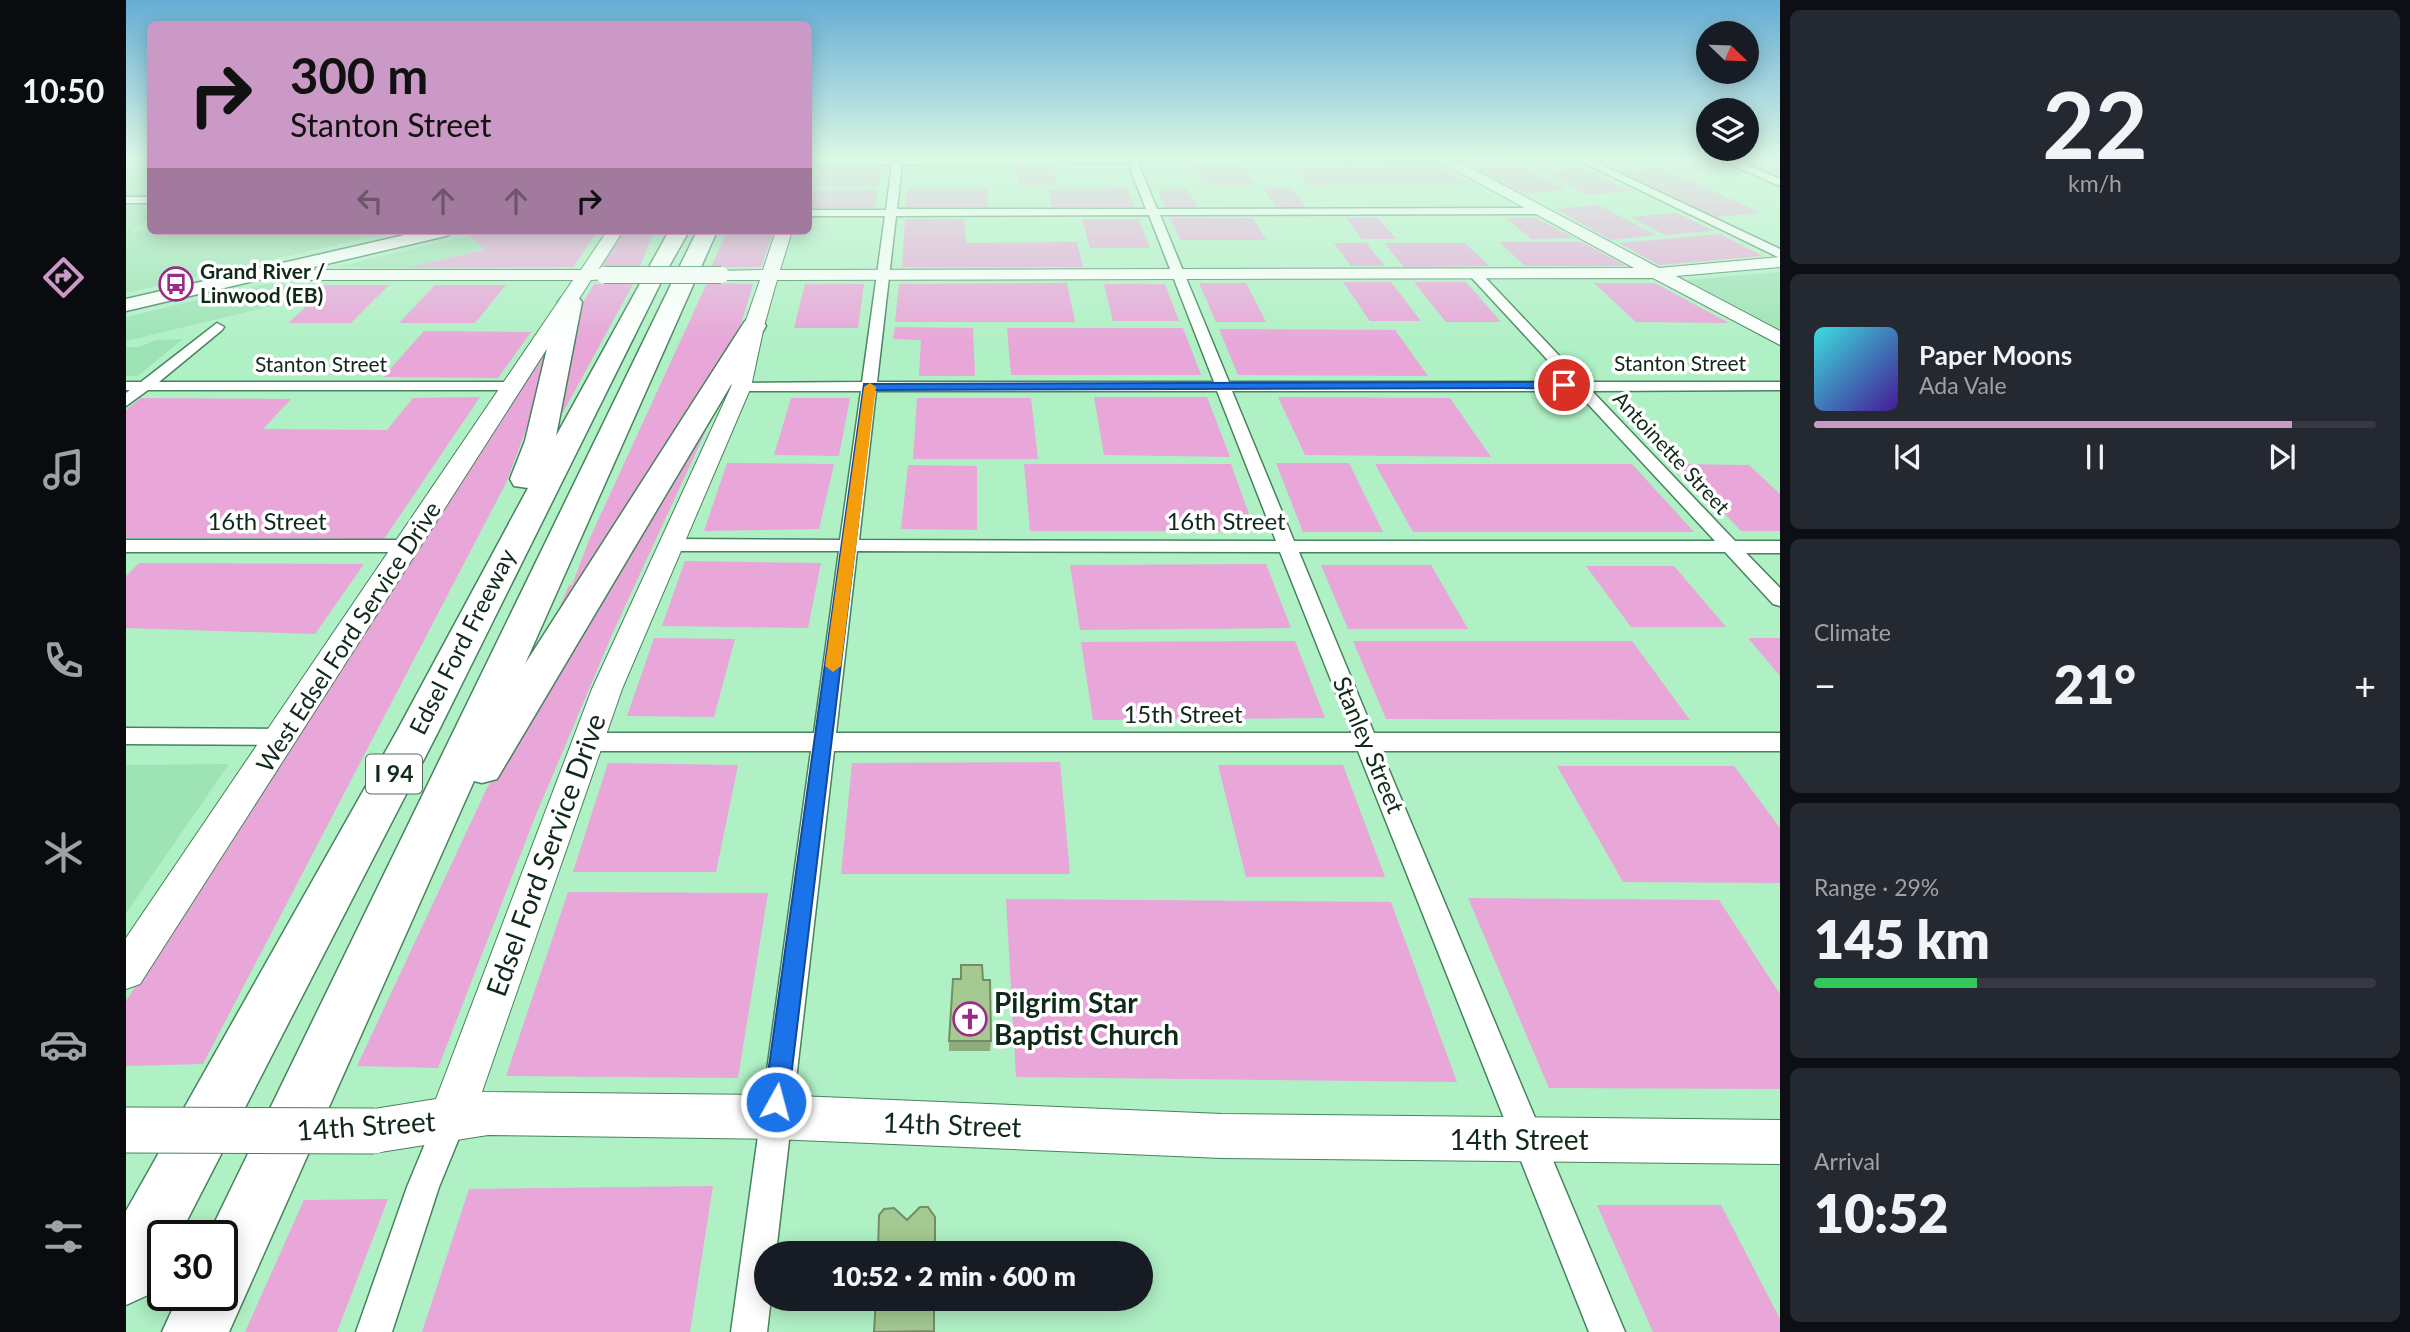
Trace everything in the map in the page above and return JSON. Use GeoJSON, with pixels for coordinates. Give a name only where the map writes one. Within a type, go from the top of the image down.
{"type":"FeatureCollection","features":[{"type":"Feature","properties":{"kind":"highway","name":"Edsel Ford Freeway"},"geometry":{"type":"LineString","coordinates":[[126,1273],[416,734],[660,251],[675,235]]}},
{"type":"Feature","properties":{"kind":"highway","name":"Edsel Ford Freeway"},"geometry":{"type":"LineString","coordinates":[[238,1241],[704,235]]}},
{"type":"Feature","properties":{"kind":"highway"},"geometry":{"type":"LineString","coordinates":[[416,734],[430,660],[495,542],[540,441],[587,284]]}},
{"type":"Feature","properties":{"kind":"highway"},"geometry":{"type":"LineString","coordinates":[[391,914],[754,326]]}},
{"type":"Feature","properties":{"kind":"highway"},"geometry":{"type":"LineString","coordinates":[[195,1332],[205,1311]]}},
{"type":"Feature","properties":{"kind":"main road"},"geometry":{"type":"LineString","coordinates":[[126,304],[429,235]]}},
{"type":"Feature","properties":{"kind":"street"},"geometry":{"type":"LineString","coordinates":[[749,1332],[774,1117],[825,740],[890,219]]}},
{"type":"Feature","properties":{"kind":"street","name":"Stanley Street"},"geometry":{"type":"LineString","coordinates":[[1156,219],[1607,1332]]}},
{"type":"Feature","properties":{"kind":"street"},"geometry":{"type":"LineString","coordinates":[[1556,219],[1780,339]]}},
{"type":"Feature","properties":{"kind":"street"},"geometry":{"type":"LineString","coordinates":[[1707,219],[1780,254]]}},
{"type":"Feature","properties":{"kind":"street","name":"West Edsel Ford Service Drive"},"geometry":{"type":"LineString","coordinates":[[126,971],[515,386],[587,284],[613,235]]}},
{"type":"Feature","properties":{"kind":"street","name":"Edsel Ford Service Drive"},"geometry":{"type":"LineString","coordinates":[[374,1332],[423,1187],[450,1121],[586,742],[741,387],[754,326],[783,235]]}},
{"type":"Feature","properties":{"kind":"street"},"geometry":{"type":"LineString","coordinates":[[281,269],[297,275],[587,284],[721,275],[1656,273],[1780,262]]}},
{"type":"Feature","properties":{"kind":"street","name":"Antoinette Street"},"geometry":{"type":"LineString","coordinates":[[1474,273],[1780,600]]}},
{"type":"Feature","properties":{"kind":"street"},"geometry":{"type":"LineString","coordinates":[[126,401],[218,327]]}},
{"type":"Feature","properties":{"kind":"street","name":"Stanton Street"},"geometry":{"type":"LineString","coordinates":[[126,386],[515,386]]}},
{"type":"Feature","properties":{"kind":"street","name":"Stanton Street"},"geometry":{"type":"LineString","coordinates":[[741,387],[1780,386]]}},
{"type":"Feature","properties":{"kind":"street","name":"16th Street"},"geometry":{"type":"LineString","coordinates":[[672,545],[1780,547]]}},
{"type":"Feature","properties":{"kind":"street","name":"16th Street"},"geometry":{"type":"LineString","coordinates":[[126,546],[408,546]]}},
{"type":"Feature","properties":{"kind":"street"},"geometry":{"type":"LineString","coordinates":[[126,736],[283,737]]}},
{"type":"Feature","properties":{"kind":"street","name":"15th Street"},"geometry":{"type":"LineString","coordinates":[[586,742],[1780,742]]}},
{"type":"Feature","properties":{"kind":"street","name":"14th Street"},"geometry":{"type":"LineString","coordinates":[[126,1130],[374,1131],[488,1113],[774,1117],[1222,1136],[1780,1142]]}},
{"type":"Feature","properties":{"kind":"shaded area"},"geometry":{"type":"Polygon","coordinates":[[[126,219],[147,219],[131,231],[147,231],[147,235],[380,235],[126,293],[126,219]]]}},
{"type":"Feature","properties":{"kind":"shaded area"},"geometry":{"type":"Polygon","coordinates":[[[905,219],[964,219],[966,243],[1077,242],[1083,267],[902,267],[905,219]]]}},
{"type":"Feature","properties":{"kind":"shaded area"},"geometry":{"type":"Polygon","coordinates":[[[1082,219],[1139,219],[1150,248],[1090,248],[1082,219]]]}},
{"type":"Feature","properties":{"kind":"shaded area"},"geometry":{"type":"Polygon","coordinates":[[[1171,219],[1254,219],[1266,240],[1180,240],[1171,219]]]}},
{"type":"Feature","properties":{"kind":"shaded area"},"geometry":{"type":"Polygon","coordinates":[[[1347,219],[1379,219],[1396,239],[1362,239],[1347,219]]]}},
{"type":"Feature","properties":{"kind":"shaded area"},"geometry":{"type":"Polygon","coordinates":[[[1507,219],[1538,219],[1574,238],[1531,239],[1507,219]]]}},
{"type":"Feature","properties":{"kind":"shaded area"},"geometry":{"type":"Polygon","coordinates":[[[1573,219],[1625,219],[1656,235],[1611,240],[1573,219]]]}},
{"type":"Feature","properties":{"kind":"shaded area"},"geometry":{"type":"Polygon","coordinates":[[[1634,219],[1690,219],[1714,231],[1665,235],[1634,219]]]}},
{"type":"Feature","properties":{"kind":"shaded area"},"geometry":{"type":"Polygon","coordinates":[[[1720,234],[1763,256],[1659,265],[1619,243],[1720,234]]]}},
{"type":"Feature","properties":{"kind":"shaded area"},"geometry":{"type":"Polygon","coordinates":[[[595,235],[573,267],[407,268],[485,249],[469,236],[595,235]]]}},
{"type":"Feature","properties":{"kind":"shaded area"},"geometry":{"type":"Polygon","coordinates":[[[621,235],[652,235],[640,267],[601,267],[621,235]]]}},
{"type":"Feature","properties":{"kind":"shaded area"},"geometry":{"type":"Polygon","coordinates":[[[725,235],[773,235],[761,267],[711,267],[725,235]]]}},
{"type":"Feature","properties":{"kind":"shaded area"},"geometry":{"type":"Polygon","coordinates":[[[469,236],[486,248],[407,268],[335,267],[469,236]]]}},
{"type":"Feature","properties":{"kind":"shaded area"},"geometry":{"type":"Polygon","coordinates":[[[1499,242],[1582,242],[1626,266],[1525,266],[1499,242]]]}},
{"type":"Feature","properties":{"kind":"shaded area"},"geometry":{"type":"Polygon","coordinates":[[[1334,243],[1366,243],[1385,266],[1351,266],[1334,243]]]}},
{"type":"Feature","properties":{"kind":"shaded area"},"geometry":{"type":"Polygon","coordinates":[[[1384,243],[1465,243],[1489,266],[1404,267],[1384,243]]]}},
{"type":"Feature","properties":{"kind":"shaded area"},"geometry":{"type":"Polygon","coordinates":[[[1780,272],[1780,329],[1687,280],[1780,272]]]}},
{"type":"Feature","properties":{"kind":"shaded area"},"geometry":{"type":"Polygon","coordinates":[[[1343,282],[1391,282],[1421,321],[1370,321],[1343,282]]]}},
{"type":"Feature","properties":{"kind":"shaded area"},"geometry":{"type":"Polygon","coordinates":[[[1414,282],[1466,282],[1501,322],[1446,322],[1414,282]]]}},
{"type":"Feature","properties":{"kind":"shaded area"},"geometry":{"type":"Polygon","coordinates":[[[707,283],[753,284],[740,327],[550,630],[569,585],[572,585],[589,540],[707,283]]]}},
{"type":"Feature","properties":{"kind":"shaded area"},"geometry":{"type":"Polygon","coordinates":[[[1067,283],[1075,322],[895,322],[899,284],[1067,283]]]}},
{"type":"Feature","properties":{"kind":"shaded area"},"geometry":{"type":"Polygon","coordinates":[[[1199,283],[1246,283],[1266,322],[1216,322],[1199,283]]]}},
{"type":"Feature","properties":{"kind":"shaded area"},"geometry":{"type":"Polygon","coordinates":[[[1594,283],[1655,283],[1729,323],[1636,322],[1594,283]]]}},
{"type":"Feature","properties":{"kind":"shaded area"},"geometry":{"type":"Polygon","coordinates":[[[266,284],[321,285],[303,301],[284,303],[126,341],[126,317],[266,284]]]}},
{"type":"Feature","properties":{"kind":"shaded area"},"geometry":{"type":"Polygon","coordinates":[[[594,284],[633,284],[543,449],[575,316],[594,284]]]}},
{"type":"Feature","properties":{"kind":"shaded area"},"geometry":{"type":"Polygon","coordinates":[[[805,284],[864,284],[858,328],[794,328],[805,284]]]}},
{"type":"Feature","properties":{"kind":"shaded area"},"geometry":{"type":"Polygon","coordinates":[[[1104,284],[1165,284],[1179,321],[1113,321],[1104,284]]]}},
{"type":"Feature","properties":{"kind":"shaded area"},"geometry":{"type":"Polygon","coordinates":[[[321,285],[389,285],[351,323],[288,323],[305,308],[303,301],[321,285]]]}},
{"type":"Feature","properties":{"kind":"shaded area"},"geometry":{"type":"Polygon","coordinates":[[[435,285],[506,285],[475,323],[399,323],[435,285]]]}},
{"type":"Feature","properties":{"kind":"shaded area"},"geometry":{"type":"Polygon","coordinates":[[[895,327],[973,328],[975,376],[919,376],[921,340],[893,339],[895,327]]]}},
{"type":"Feature","properties":{"kind":"shaded area"},"geometry":{"type":"Polygon","coordinates":[[[1007,328],[1183,328],[1201,375],[1011,375],[1007,328]]]}},
{"type":"Feature","properties":{"kind":"shaded area"},"geometry":{"type":"Polygon","coordinates":[[[1219,329],[1395,330],[1428,376],[1238,375],[1219,329]]]}},
{"type":"Feature","properties":{"kind":"shaded area"},"geometry":{"type":"Polygon","coordinates":[[[424,331],[531,332],[498,378],[383,377],[424,331]]]}},
{"type":"Feature","properties":{"kind":"shaded area"},"geometry":{"type":"Polygon","coordinates":[[[183,339],[138,376],[126,376],[126,347],[139,347],[156,340],[183,339]]]}},
{"type":"Feature","properties":{"kind":"shaded area"},"geometry":{"type":"Polygon","coordinates":[[[549,345],[540,392],[506,483],[203,1064],[126,1066],[126,1001],[549,345]]]}},
{"type":"Feature","properties":{"kind":"shaded area"},"geometry":{"type":"Polygon","coordinates":[[[722,396],[614,630],[535,817],[438,1068],[357,1066],[487,788],[722,396]]]}},
{"type":"Feature","properties":{"kind":"shaded area"},"geometry":{"type":"Polygon","coordinates":[[[480,397],[384,539],[126,538],[126,410],[141,398],[291,399],[263,429],[387,430],[413,398],[480,397]]]}},
{"type":"Feature","properties":{"kind":"shaded area"},"geometry":{"type":"Polygon","coordinates":[[[1094,397],[1207,397],[1230,457],[1104,455],[1094,397]]]}},
{"type":"Feature","properties":{"kind":"shaded area"},"geometry":{"type":"Polygon","coordinates":[[[1278,397],[1450,398],[1491,457],[1305,455],[1278,397]]]}},
{"type":"Feature","properties":{"kind":"shaded area"},"geometry":{"type":"Polygon","coordinates":[[[791,398],[850,398],[839,456],[774,455],[791,398]]]}},
{"type":"Feature","properties":{"kind":"shaded area"},"geometry":{"type":"Polygon","coordinates":[[[917,398],[1031,398],[1038,459],[913,459],[917,398]]]}},
{"type":"Feature","properties":{"kind":"shaded area"},"geometry":{"type":"Polygon","coordinates":[[[727,463],[834,464],[819,529],[704,531],[727,463]]]}},
{"type":"Feature","properties":{"kind":"shaded area"},"geometry":{"type":"Polygon","coordinates":[[[1276,463],[1349,463],[1383,532],[1303,532],[1276,463]]]}},
{"type":"Feature","properties":{"kind":"shaded area"},"geometry":{"type":"Polygon","coordinates":[[[1024,464],[1231,464],[1255,531],[1030,531],[1024,464]]]}},
{"type":"Feature","properties":{"kind":"shaded area"},"geometry":{"type":"Polygon","coordinates":[[[1375,464],[1632,464],[1694,532],[1413,532],[1375,464]]]}},
{"type":"Feature","properties":{"kind":"shaded area"},"geometry":{"type":"Polygon","coordinates":[[[1677,464],[1749,465],[1780,494],[1780,531],[1741,531],[1677,464]]]}},
{"type":"Feature","properties":{"kind":"shaded area"},"geometry":{"type":"Polygon","coordinates":[[[908,465],[977,466],[977,530],[901,529],[908,465]]]}},
{"type":"Feature","properties":{"kind":"shaded area"},"geometry":{"type":"Polygon","coordinates":[[[685,561],[821,563],[808,628],[662,626],[685,561]]]}},
{"type":"Feature","properties":{"kind":"shaded area"},"geometry":{"type":"Polygon","coordinates":[[[139,563],[364,564],[315,634],[126,628],[126,576],[139,563]]]}},
{"type":"Feature","properties":{"kind":"shaded area"},"geometry":{"type":"Polygon","coordinates":[[[1266,564],[1291,628],[1080,630],[1070,565],[1266,564]]]}},
{"type":"Feature","properties":{"kind":"shaded area"},"geometry":{"type":"Polygon","coordinates":[[[1321,565],[1431,565],[1468,629],[1348,629],[1321,565]]]}},
{"type":"Feature","properties":{"kind":"shaded area"},"geometry":{"type":"Polygon","coordinates":[[[1586,566],[1674,566],[1726,627],[1631,627],[1586,566]]]}},
{"type":"Feature","properties":{"kind":"shaded area"},"geometry":{"type":"Polygon","coordinates":[[[654,638],[735,639],[714,717],[627,716],[654,638]]]}},
{"type":"Feature","properties":{"kind":"shaded area"},"geometry":{"type":"Polygon","coordinates":[[[1748,638],[1780,638],[1780,676],[1748,638]]]}},
{"type":"Feature","properties":{"kind":"shaded area"},"geometry":{"type":"Polygon","coordinates":[[[1295,641],[1325,718],[1093,720],[1081,642],[1295,641]]]}},
{"type":"Feature","properties":{"kind":"shaded area"},"geometry":{"type":"Polygon","coordinates":[[[1353,641],[1632,641],[1690,720],[1386,719],[1353,641]]]}},
{"type":"Feature","properties":{"kind":"shaded area"},"geometry":{"type":"Polygon","coordinates":[[[1060,762],[1070,874],[841,874],[852,763],[1060,762]]]}},
{"type":"Feature","properties":{"kind":"shaded area"},"geometry":{"type":"Polygon","coordinates":[[[608,763],[738,765],[716,872],[573,872],[608,763]]]}},
{"type":"Feature","properties":{"kind":"shaded area"},"geometry":{"type":"Polygon","coordinates":[[[229,764],[126,913],[126,765],[229,764]]]}},
{"type":"Feature","properties":{"kind":"shaded area"},"geometry":{"type":"Polygon","coordinates":[[[1218,765],[1343,765],[1385,877],[1246,877],[1218,765]]]}},
{"type":"Feature","properties":{"kind":"shaded area"},"geometry":{"type":"Polygon","coordinates":[[[1557,766],[1734,766],[1780,828],[1780,883],[1623,882],[1557,766]]]}},
{"type":"Feature","properties":{"kind":"shaded area"},"geometry":{"type":"Polygon","coordinates":[[[568,892],[768,893],[738,1078],[506,1076],[568,892]]]}},
{"type":"Feature","properties":{"kind":"shaded area"},"geometry":{"type":"Polygon","coordinates":[[[1468,898],[1719,900],[1780,994],[1780,1089],[1549,1088],[1468,898]]]}},
{"type":"Feature","properties":{"kind":"shaded area"},"geometry":{"type":"Polygon","coordinates":[[[1006,899],[1391,902],[1457,1082],[1016,1077],[1006,899]]]}},
{"type":"Feature","properties":{"kind":"shaded area"},"geometry":{"type":"Polygon","coordinates":[[[713,1186],[690,1332],[422,1332],[469,1189],[713,1186]]]}},
{"type":"Feature","properties":{"kind":"shaded area"},"geometry":{"type":"Polygon","coordinates":[[[388,1199],[337,1332],[245,1332],[304,1200],[388,1199]]]}},
{"type":"Feature","properties":{"kind":"shaded area"},"geometry":{"type":"Polygon","coordinates":[[[1597,1205],[1721,1205],[1780,1319],[1780,1332],[1653,1332],[1597,1205]]]}},
{"type":"Feature","properties":{"kind":"building","name":"Pilgrim Star Baptist Church"},"geometry":{"type":"Polygon","coordinates":[[[961,965],[982,965],[983,980],[990,980],[991,1041],[949,1041],[953,979],[961,979],[961,965]]]}},
{"type":"Feature","properties":{"kind":"building"},"geometry":{"type":"Polygon","coordinates":[[[920,1207],[928,1207],[935,1217],[935,1241],[878,1241],[879,1215],[884,1209],[894,1208],[907,1220],[920,1207]]]}},
{"type":"Feature","properties":{"kind":"building"},"geometry":{"type":"Polygon","coordinates":[[[875,1311],[934,1311],[934,1331],[874,1332],[875,1311]]]}},
{"type":"Feature","properties":{"kind":"slow traffic"},"geometry":{"type":"LineString","coordinates":[[833,666],[870,387]]}},
{"type":"Feature","properties":{"kind":"place","name":"Grand River / Linwood (EB)"},"geometry":{"type":"Point","coordinates":[176,284]}},
{"type":"Feature","properties":{"kind":"place","name":"Pilgrim Star Baptist Church"},"geometry":{"type":"Point","coordinates":[970,1019]}},
{"type":"Feature","properties":{"kind":"route"},"geometry":{"type":"LineString","coordinates":[[776,1102],[825,740],[868,387],[1564,385]]}}]}
